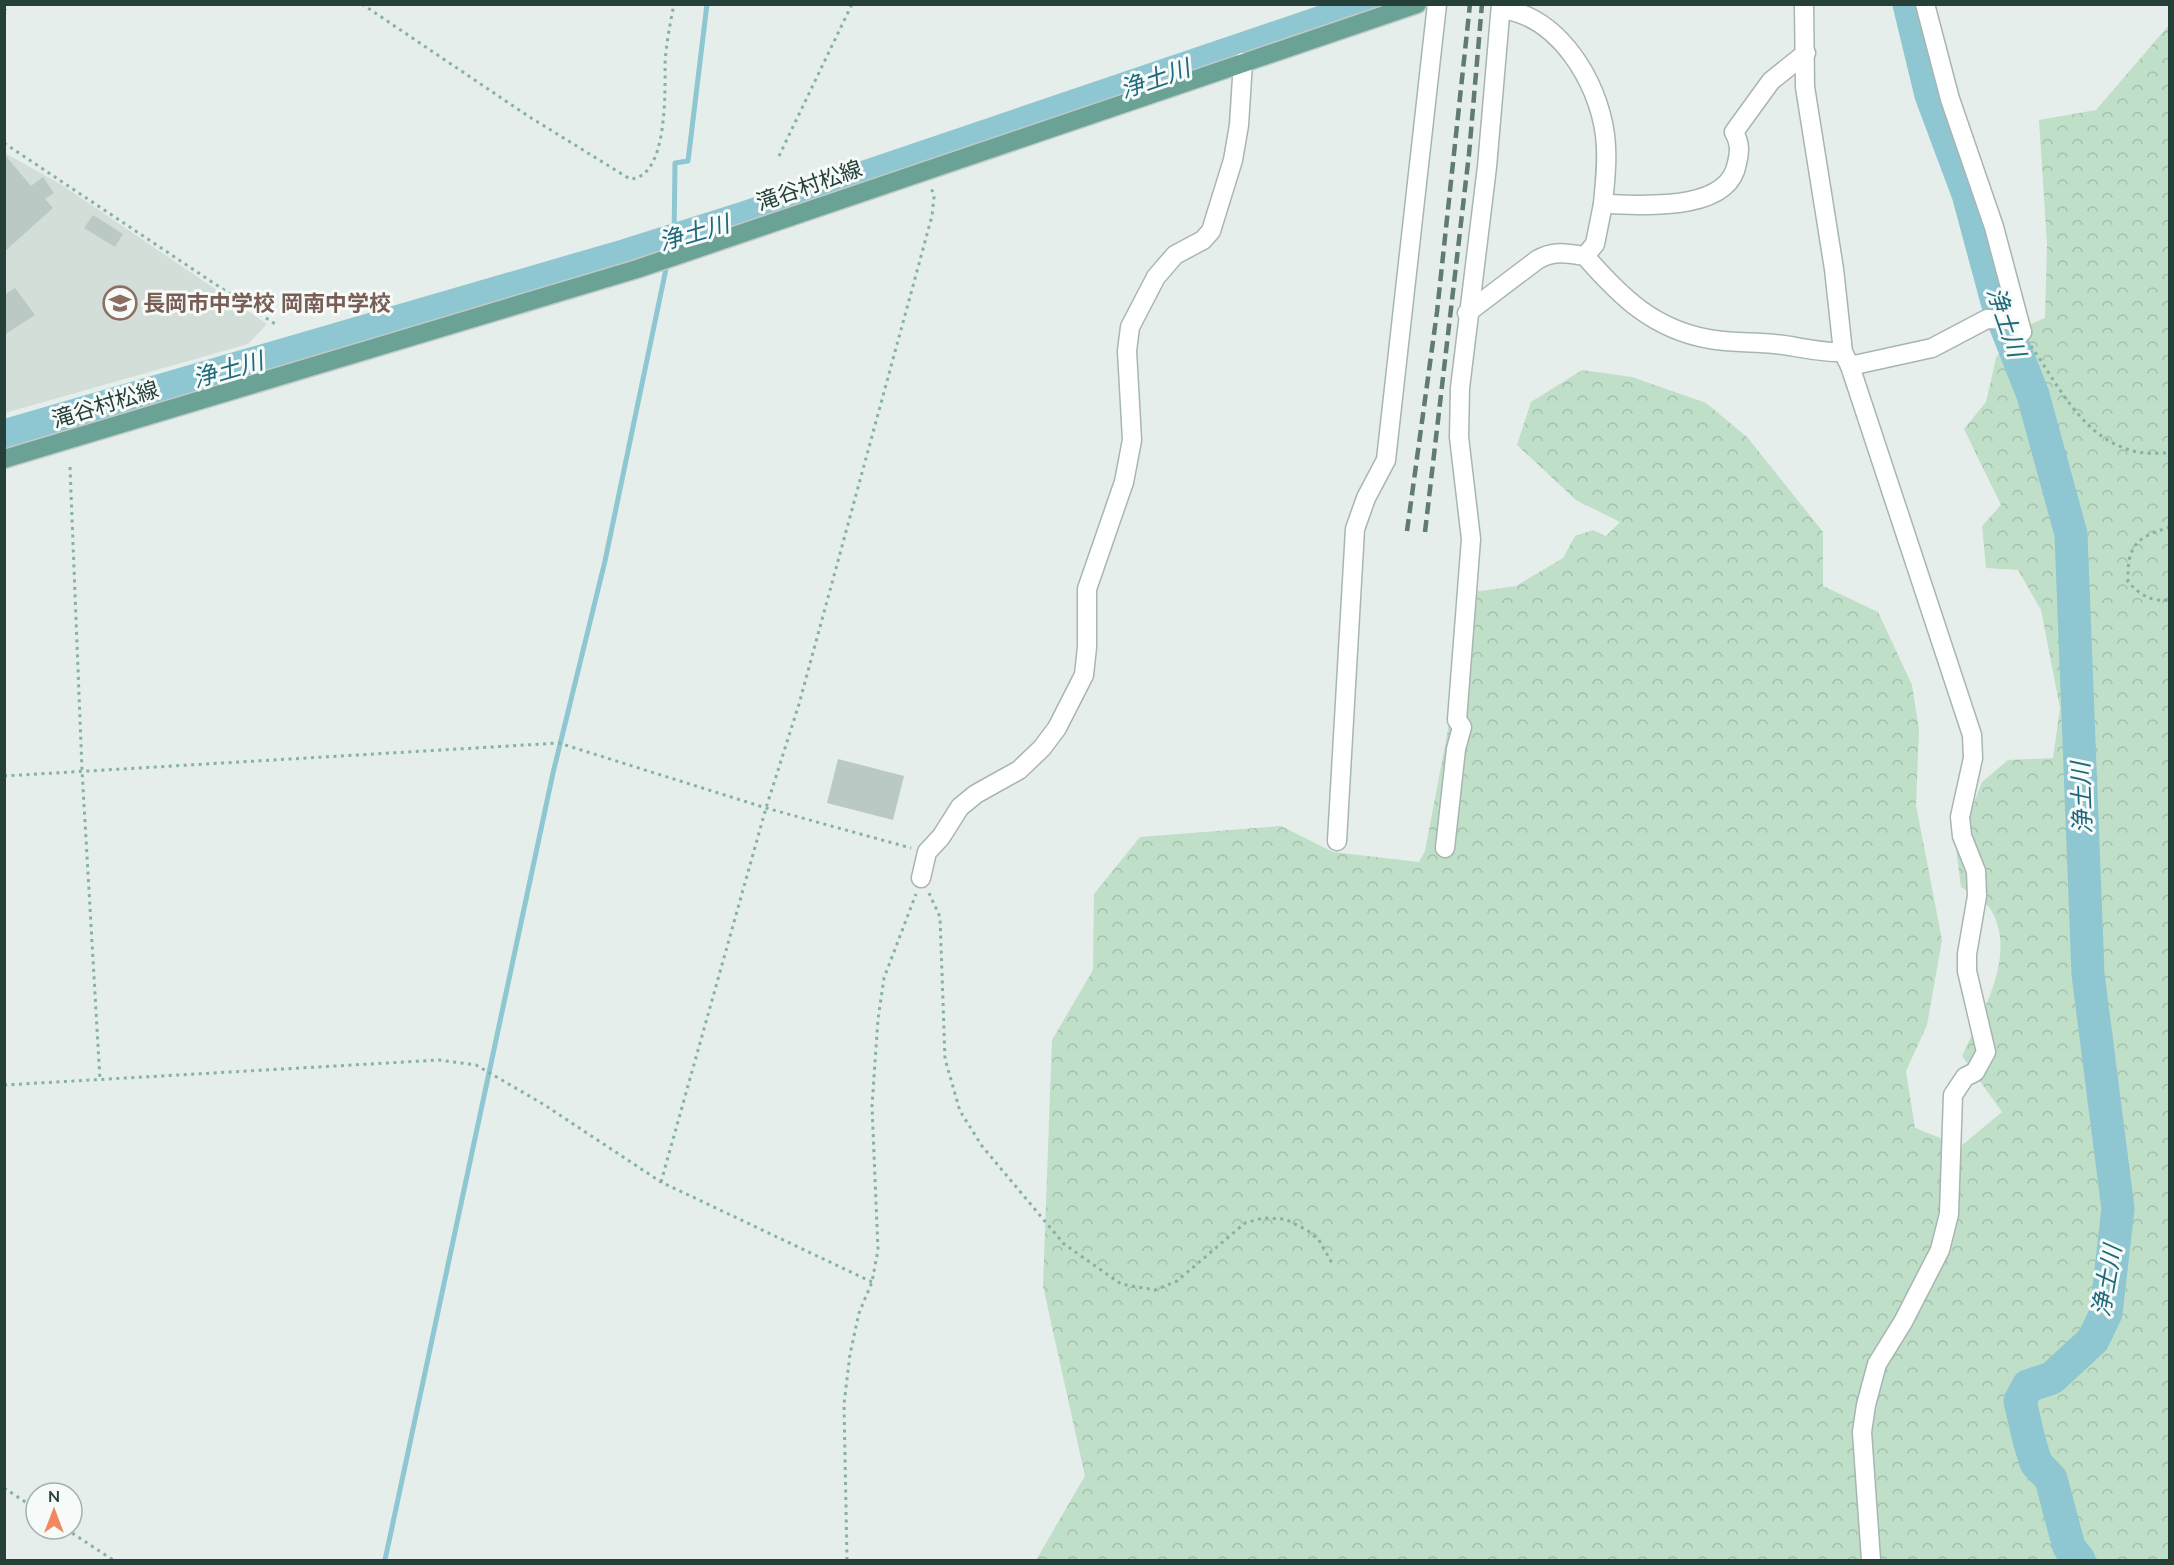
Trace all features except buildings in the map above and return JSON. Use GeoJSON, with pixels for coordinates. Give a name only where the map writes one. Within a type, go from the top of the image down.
{"type":"FeatureCollection","features":[{"type":"Feature","properties":{"kind":"main road","name":"滝谷村松線"},"geometry":{"type":"LineString","coordinates":[[4,459],[655,263],[1417,4]]}},
{"type":"Feature","properties":{"kind":"street"},"geometry":{"type":"LineString","coordinates":[[1337,841],[1355,529],[1366,498],[1386,460],[1437,4]]}},
{"type":"Feature","properties":{"kind":"street"},"geometry":{"type":"LineString","coordinates":[[1804,4],[1805,87],[1846,359],[1972,735],[1973,758],[1960,817],[1962,836],[1976,871],[1977,896],[1967,954],[1967,971],[1986,1052],[1975,1072],[1965,1077],[1953,1095],[1949,1214],[1940,1250],[1878,1365],[1866,1406],[1863,1432],[1871,1560]]}},
{"type":"Feature","properties":{"kind":"street"},"geometry":{"type":"LineString","coordinates":[[1925,4],[1950,99],[1994,227],[2022,332]]}},
{"type":"Feature","properties":{"kind":"street"},"geometry":{"type":"LineString","coordinates":[[1445,848],[1455,749],[1462,727],[1457,720],[1471,539],[1459,437],[1460,388],[1467,313],[1487,166],[1501,7],[1531,17],[1548,30],[1577,61],[1597,99],[1606,137],[1603,204],[1595,244],[1585,256]]}},
{"type":"Feature","properties":{"kind":"street"},"geometry":{"type":"LineString","coordinates":[[1603,204],[1678,203],[1701,199],[1724,188],[1736,174],[1740,146],[1734,132],[1771,81],[1806,53]]}},
{"type":"Feature","properties":{"kind":"street"},"geometry":{"type":"LineString","coordinates":[[921,878],[927,852],[941,837],[960,807],[976,794],[1019,770],[1041,748],[1057,728],[1084,675],[1087,647],[1087,589],[1124,482],[1132,440],[1127,351],[1130,327],[1156,277],[1175,255],[1203,240],[1211,231],[1233,160],[1239,125],[1243,62]]}},
{"type":"Feature","properties":{"kind":"street"},"geometry":{"type":"LineString","coordinates":[[1467,313],[1546,254],[1560,252],[1585,256],[1621,297],[1664,326],[1711,339],[1777,344],[1846,359],[1932,348],[1987,319],[2008,320],[2015,323],[2022,332]]}},
{"type":"Feature","properties":{"kind":"path"},"geometry":{"type":"LineString","coordinates":[[4,10],[9,4]]}},
{"type":"Feature","properties":{"kind":"path"},"geometry":{"type":"LineString","coordinates":[[362,4],[528,116],[630,179],[638,179],[646,174],[653,161],[666,105],[665,63],[674,4]]}},
{"type":"Feature","properties":{"kind":"path"},"geometry":{"type":"LineString","coordinates":[[779,156],[852,4]]}},
{"type":"Feature","properties":{"kind":"path"},"geometry":{"type":"LineString","coordinates":[[4,143],[278,326]]}},
{"type":"Feature","properties":{"kind":"path"},"geometry":{"type":"LineString","coordinates":[[661,1182],[766,808],[799,704],[932,216],[934,197],[925,171]]}},
{"type":"Feature","properties":{"kind":"path"},"geometry":{"type":"LineString","coordinates":[[2022,332],[2072,410],[2102,437],[2137,452],[2169,453]]}},
{"type":"Feature","properties":{"kind":"path"},"geometry":{"type":"LineString","coordinates":[[70,467],[82,771],[100,1080]]}},
{"type":"Feature","properties":{"kind":"path"},"geometry":{"type":"LineString","coordinates":[[2169,527],[2146,534],[2133,547],[2127,562],[2128,582],[2140,594],[2155,602],[2169,600]]}},
{"type":"Feature","properties":{"kind":"path"},"geometry":{"type":"LineString","coordinates":[[4,776],[559,743],[766,808],[927,852]]}},
{"type":"Feature","properties":{"kind":"path"},"geometry":{"type":"LineString","coordinates":[[921,878],[940,917],[945,1059],[960,1112],[982,1146],[1064,1244],[1121,1284],[1155,1290],[1177,1281],[1245,1223],[1263,1218],[1285,1220],[1307,1230],[1319,1240],[1332,1265]]}},
{"type":"Feature","properties":{"kind":"path"},"geometry":{"type":"LineString","coordinates":[[847,1560],[844,1404],[850,1354],[859,1313],[872,1282],[878,1250],[872,1106],[878,1019],[884,978],[921,878]]}},
{"type":"Feature","properties":{"kind":"path"},"geometry":{"type":"LineString","coordinates":[[4,1085],[456,1060],[476,1065],[511,1084],[661,1182],[872,1282]]}},
{"type":"Feature","properties":{"kind":"path"},"geometry":{"type":"LineString","coordinates":[[4,1488],[24,1501]]}},
{"type":"Feature","properties":{"kind":"path"},"geometry":{"type":"LineString","coordinates":[[84,1541],[113,1560]]}},
{"type":"Feature","properties":{"kind":"shaded area","name":"長岡市中学校 岡南中学校"},"geometry":{"type":"Polygon","coordinates":[[[5,153],[62,185],[267,324],[248,344],[5,413],[5,153]]]}},
{"type":"Feature","properties":{"kind":"green space"},"geometry":{"type":"Polygon","coordinates":[[[2169,25],[2169,1560],[1036,1560],[1085,1476],[1043,1286],[1052,1040],[1093,970],[1094,894],[1140,837],[1281,826],[1333,852],[1419,862],[1425,851],[1474,592],[1516,586],[1563,558],[1575,536],[1593,530],[1606,536],[1620,522],[1576,500],[1517,445],[1531,402],[1582,370],[1632,377],[1706,403],[1747,437],[1823,532],[1823,586],[1878,612],[1912,685],[1919,730],[1916,805],[1942,940],[1927,1025],[1906,1071],[1915,1128],[1961,1146],[2002,1112],[1962,1056],[1994,984],[2001,946],[1998,928],[1989,907],[1961,887],[1956,849],[1982,782],[2008,760],[2053,758],[2060,708],[2041,610],[2018,570],[1986,568],[1982,526],[2001,505],[1964,429],[1986,402],[1996,358],[2012,332],[2045,318],[2047,244],[2039,120],[2096,110],[2169,25]]]}},
{"type":"Feature","properties":{"kind":"waterway"},"geometry":{"type":"LineString","coordinates":[[670,255],[674,240],[675,163],[688,161],[707,4]]}},
{"type":"Feature","properties":{"kind":"waterway","name":"浄土川"},"geometry":{"type":"LineString","coordinates":[[4,436],[627,255],[744,218],[1375,4]]}},
{"type":"Feature","properties":{"kind":"waterway","name":"浄土川"},"geometry":{"type":"LineString","coordinates":[[1909,4],[1931,95],[1968,194],[1999,309],[2033,395],[2071,534],[2088,974],[2118,1209],[2106,1313],[2093,1340],[2052,1378],[2028,1386],[2020,1401],[2036,1463],[2051,1479],[2069,1547],[2079,1560]]}},
{"type":"Feature","properties":{"kind":"waterway"},"geometry":{"type":"LineString","coordinates":[[385,1560],[553,773],[605,561],[667,264]]}},
{"type":"Feature","properties":{"kind":"railway"},"geometry":{"type":"LineString","coordinates":[[1407,531],[1437,312],[1470,4]]}},
{"type":"Feature","properties":{"kind":"railway"},"geometry":{"type":"LineString","coordinates":[[1425,532],[1469,154],[1482,4]]}},
{"type":"Feature","properties":{"kind":"place","name":"長岡市中学校 岡南中学校"},"geometry":{"type":"Point","coordinates":[120,303]}}]}
